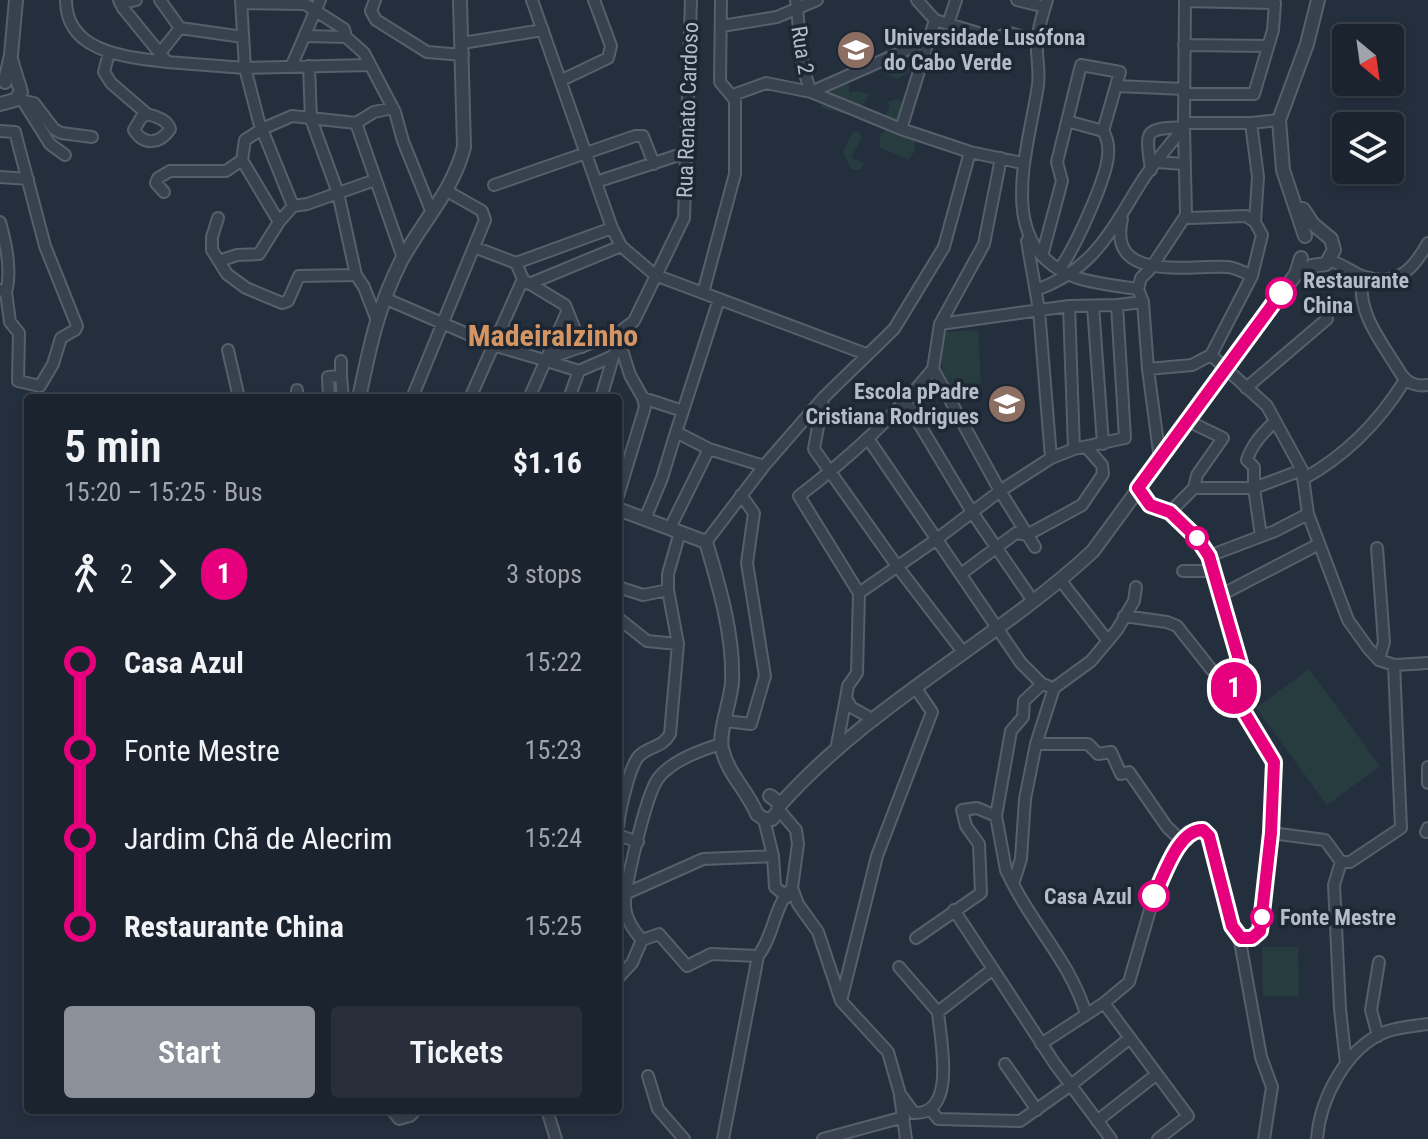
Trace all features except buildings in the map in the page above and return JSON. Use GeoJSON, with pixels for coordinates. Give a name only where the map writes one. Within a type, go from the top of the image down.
{"type":"FeatureCollection","features":[{"type":"Feature","properties":{"kind":"street"},"geometry":{"type":"LineString","coordinates":[[16,0],[9,94],[50,144],[65,155]]}},
{"type":"Feature","properties":{"kind":"street"},"geometry":{"type":"LineString","coordinates":[[66,0],[75,31],[109,53],[245,68],[369,65]]}},
{"type":"Feature","properties":{"kind":"street"},"geometry":{"type":"LineString","coordinates":[[120,2],[136,0]]}},
{"type":"Feature","properties":{"kind":"street"},"geometry":{"type":"LineString","coordinates":[[160,0],[180,28],[243,37]]}},
{"type":"Feature","properties":{"kind":"street"},"geometry":{"type":"LineString","coordinates":[[375,0],[371,11],[376,20],[427,52],[462,49],[543,30]]}},
{"type":"Feature","properties":{"kind":"street"},"geometry":{"type":"LineString","coordinates":[[360,394],[376,318],[384,298],[403,258],[447,191],[464,147],[460,0]]}},
{"type":"Feature","properties":{"kind":"street"},"geometry":{"type":"LineString","coordinates":[[532,0],[621,246],[655,275],[866,354]]}},
{"type":"Feature","properties":{"kind":"street"},"geometry":{"type":"LineString","coordinates":[[562,80],[608,58],[611,53],[594,0]]}},
{"type":"Feature","properties":{"kind":"street","name":"Rua Renato Cardoso"},"geometry":{"type":"LineString","coordinates":[[618,337],[634,321],[684,218],[691,0]]}},
{"type":"Feature","properties":{"kind":"street"},"geometry":{"type":"LineString","coordinates":[[703,293],[735,174],[735,100],[720,82],[721,0]]}},
{"type":"Feature","properties":{"kind":"street"},"geometry":{"type":"LineString","coordinates":[[722,26],[777,17],[797,4],[817,0]]}},
{"type":"Feature","properties":{"kind":"street"},"geometry":{"type":"LineString","coordinates":[[917,0],[935,20],[995,38],[1010,33],[1037,41]]}},
{"type":"Feature","properties":{"kind":"street"},"geometry":{"type":"LineString","coordinates":[[948,24],[956,0]]}},
{"type":"Feature","properties":{"kind":"street"},"geometry":{"type":"LineString","coordinates":[[1017,0],[1046,4],[1037,41],[1039,81],[1022,163],[1025,229],[1039,310],[1051,458]]}},
{"type":"Feature","properties":{"kind":"street"},"geometry":{"type":"LineString","coordinates":[[1306,262],[1300,246],[1305,236],[1283,170],[1279,120],[1307,44],[1318,0]]}},
{"type":"Feature","properties":{"kind":"street"},"geometry":{"type":"LineString","coordinates":[[293,206],[262,129],[245,68],[241,1],[318,6],[344,29],[346,37],[364,53],[393,108],[432,213]]}},
{"type":"Feature","properties":{"kind":"street"},"geometry":{"type":"LineString","coordinates":[[1116,86],[1184,92],[1254,94],[1273,30],[1275,3],[1185,1],[1184,45],[1184,92],[1184,164],[1186,215],[1141,278],[1138,289],[1143,302],[1160,459]]}},
{"type":"Feature","properties":{"kind":"street"},"geometry":{"type":"LineString","coordinates":[[120,2],[163,58]]}},
{"type":"Feature","properties":{"kind":"street","name":"Rua 2"},"geometry":{"type":"LineString","coordinates":[[797,4],[798,43],[811,92]]}},
{"type":"Feature","properties":{"kind":"street"},"geometry":{"type":"LineString","coordinates":[[291,67],[318,6]]}},
{"type":"Feature","properties":{"kind":"street"},"geometry":{"type":"LineString","coordinates":[[901,129],[935,20]]}},
{"type":"Feature","properties":{"kind":"street"},"geometry":{"type":"LineString","coordinates":[[163,58],[180,28]]}},
{"type":"Feature","properties":{"kind":"street"},"geometry":{"type":"LineString","coordinates":[[305,36],[346,37]]}},
{"type":"Feature","properties":{"kind":"street"},"geometry":{"type":"LineString","coordinates":[[811,92],[931,39]]}},
{"type":"Feature","properties":{"kind":"street"},"geometry":{"type":"LineString","coordinates":[[1184,45],[1268,46]]}},
{"type":"Feature","properties":{"kind":"street"},"geometry":{"type":"LineString","coordinates":[[109,53],[104,72],[111,83],[147,114]]}},
{"type":"Feature","properties":{"kind":"street"},"geometry":{"type":"LineString","coordinates":[[1042,256],[1062,181],[1057,162],[1081,65],[1120,72],[1103,131]]}},
{"type":"Feature","properties":{"kind":"street"},"geometry":{"type":"LineString","coordinates":[[309,66],[311,119],[338,193],[356,275],[376,318]]}},
{"type":"Feature","properties":{"kind":"street"},"geometry":{"type":"LineString","coordinates":[[733,95],[766,83],[811,92],[901,129],[970,152],[1022,163]]}},
{"type":"Feature","properties":{"kind":"street"},"geometry":{"type":"LineString","coordinates":[[9,94],[34,103],[54,129],[61,133],[92,137]]}},
{"type":"Feature","properties":{"kind":"street"},"geometry":{"type":"LineString","coordinates":[[279,222],[242,160],[245,140],[292,116],[356,123],[374,112],[393,108]]}},
{"type":"Feature","properties":{"kind":"street"},"geometry":{"type":"LineString","coordinates":[[1154,166],[1147,138],[1157,128],[1279,120]]}},
{"type":"Feature","properties":{"kind":"street"},"geometry":{"type":"LineString","coordinates":[[1036,290],[1053,284],[1064,271],[1108,159],[1108,139],[1103,131],[1067,121]]}},
{"type":"Feature","properties":{"kind":"street"},"geometry":{"type":"LineString","coordinates":[[356,123],[403,258]]}},
{"type":"Feature","properties":{"kind":"street"},"geometry":{"type":"LineString","coordinates":[[1251,123],[1258,177],[1255,222]]}},
{"type":"Feature","properties":{"kind":"street"},"geometry":{"type":"LineString","coordinates":[[1064,271],[1098,250],[1184,125]]}},
{"type":"Feature","properties":{"kind":"street"},"geometry":{"type":"LineString","coordinates":[[0,131],[15,132],[45,246],[77,326],[61,338],[53,364],[40,386],[18,381],[19,333],[5,321],[3,291],[10,279],[6,242],[0,222]]}},
{"type":"Feature","properties":{"kind":"street"},"geometry":{"type":"LineString","coordinates":[[494,185],[635,136],[643,136],[654,164]]}},
{"type":"Feature","properties":{"kind":"street"},"geometry":{"type":"LineString","coordinates":[[706,542],[764,466],[823,398],[894,329],[944,247],[970,152]]}},
{"type":"Feature","properties":{"kind":"street"},"geometry":{"type":"LineString","coordinates":[[596,182],[685,153]]}},
{"type":"Feature","properties":{"kind":"street"},"geometry":{"type":"LineString","coordinates":[[834,753],[848,686],[857,673],[859,593],[799,496],[869,440],[933,369],[940,324],[984,244],[1001,158]]}},
{"type":"Feature","properties":{"kind":"street"},"geometry":{"type":"LineString","coordinates":[[164,192],[156,183],[158,178],[170,171],[226,171],[242,160]]}},
{"type":"Feature","properties":{"kind":"street"},"geometry":{"type":"LineString","coordinates":[[1154,166],[1184,164]]}},
{"type":"Feature","properties":{"kind":"street"},"geometry":{"type":"LineString","coordinates":[[0,177],[28,179]]}},
{"type":"Feature","properties":{"kind":"street"},"geometry":{"type":"LineString","coordinates":[[219,261],[237,255],[259,254],[293,206],[375,180]]}},
{"type":"Feature","properties":{"kind":"street"},"geometry":{"type":"LineString","coordinates":[[414,394],[485,216],[447,191]]}},
{"type":"Feature","properties":{"kind":"street"},"geometry":{"type":"LineString","coordinates":[[1294,197],[1313,224],[1331,239],[1332,256]]}},
{"type":"Feature","properties":{"kind":"street"},"geometry":{"type":"LineString","coordinates":[[1148,369],[1192,365],[1211,355],[1252,276],[1262,235],[1255,222],[1246,216],[1189,218],[1186,215]]}},
{"type":"Feature","properties":{"kind":"street"},"geometry":{"type":"LineString","coordinates":[[1122,217],[1119,230],[1122,244],[1132,259],[1151,268],[1231,267],[1252,276]]}},
{"type":"Feature","properties":{"kind":"street"},"geometry":{"type":"LineString","coordinates":[[218,218],[212,250],[227,274],[246,288],[282,303],[288,301],[299,276],[356,275]]}},
{"type":"Feature","properties":{"kind":"street"},"geometry":{"type":"LineString","coordinates":[[516,263],[612,228]]}},
{"type":"Feature","properties":{"kind":"street"},"geometry":{"type":"LineString","coordinates":[[1025,229],[1042,256],[1064,271],[1091,281],[1138,289]]}},
{"type":"Feature","properties":{"kind":"street"},"geometry":{"type":"LineString","coordinates":[[1305,236],[1321,232]]}},
{"type":"Feature","properties":{"kind":"street"},"geometry":{"type":"LineString","coordinates":[[1332,256],[1363,277],[1402,276],[1412,269],[1428,243]]}},
{"type":"Feature","properties":{"kind":"street"},"geometry":{"type":"LineString","coordinates":[[472,394],[526,281],[621,246]]}},
{"type":"Feature","properties":{"kind":"street"},"geometry":{"type":"LineString","coordinates":[[474,247],[516,263],[526,281],[565,305],[582,347]]}},
{"type":"Feature","properties":{"kind":"street"},"geometry":{"type":"LineString","coordinates":[[1306,262],[1321,266],[1332,256]]}},
{"type":"Feature","properties":{"kind":"street"},"geometry":{"type":"LineString","coordinates":[[906,1139],[900,1094],[888,1052],[841,1001],[818,932],[788,892],[775,887],[773,856],[760,814],[759,799],[773,802],[799,784],[915,687],[1061,581],[1093,551],[1306,262]]}},
{"type":"Feature","properties":{"kind":"street"},"geometry":{"type":"LineString","coordinates":[[1363,277],[1363,308],[1405,380],[1420,387],[1428,385]]}},
{"type":"Feature","properties":{"kind":"street"},"geometry":{"type":"LineString","coordinates":[[384,298],[493,345],[579,371],[613,356]]}},
{"type":"Feature","properties":{"kind":"street"},"geometry":{"type":"LineString","coordinates":[[645,519],[662,478],[719,299]]}},
{"type":"Feature","properties":{"kind":"street"},"geometry":{"type":"LineString","coordinates":[[940,324],[1069,306],[1143,302]]}},
{"type":"Feature","properties":{"kind":"street"},"geometry":{"type":"LineString","coordinates":[[859,593],[1051,458],[1074,449],[1125,438],[1117,305]]}},
{"type":"Feature","properties":{"kind":"street"},"geometry":{"type":"LineString","coordinates":[[1069,306],[1074,449]]}},
{"type":"Feature","properties":{"kind":"street"},"geometry":{"type":"LineString","coordinates":[[1093,306],[1103,444]]}},
{"type":"Feature","properties":{"kind":"street"},"geometry":{"type":"LineString","coordinates":[[531,394],[567,312]]}},
{"type":"Feature","properties":{"kind":"street"},"geometry":{"type":"LineString","coordinates":[[1246,388],[1327,319]]}},
{"type":"Feature","properties":{"kind":"street"},"geometry":{"type":"LineString","coordinates":[[544,360],[618,337]]}},
{"type":"Feature","properties":{"kind":"street"},"geometry":{"type":"LineString","coordinates":[[602,394],[618,337]]}},
{"type":"Feature","properties":{"kind":"street"},"geometry":{"type":"LineString","coordinates":[[618,337],[630,375],[645,407],[622,483]]}},
{"type":"Feature","properties":{"kind":"street"},"geometry":{"type":"LineString","coordinates":[[228,350],[238,394]]}},
{"type":"Feature","properties":{"kind":"street"},"geometry":{"type":"LineString","coordinates":[[1211,355],[1267,406],[1275,421],[1302,474],[1308,514],[1348,620],[1379,660],[1394,665],[1428,663]]}},
{"type":"Feature","properties":{"kind":"street"},"geometry":{"type":"LineString","coordinates":[[341,361],[343,394]]}},
{"type":"Feature","properties":{"kind":"street"},"geometry":{"type":"LineString","coordinates":[[933,369],[1000,491],[1035,547]]}},
{"type":"Feature","properties":{"kind":"street"},"geometry":{"type":"LineString","coordinates":[[570,394],[579,371]]}},
{"type":"Feature","properties":{"kind":"street"},"geometry":{"type":"LineString","coordinates":[[329,394],[328,377],[341,376]]}},
{"type":"Feature","properties":{"kind":"street"},"geometry":{"type":"LineString","coordinates":[[1194,488],[1254,488],[1328,465],[1353,445],[1392,401],[1405,380]]}},
{"type":"Feature","properties":{"kind":"street"},"geometry":{"type":"LineString","coordinates":[[643,398],[683,411]]}},
{"type":"Feature","properties":{"kind":"street"},"geometry":{"type":"LineString","coordinates":[[823,398],[814,449],[963,652]]}},
{"type":"Feature","properties":{"kind":"street"},"geometry":{"type":"LineString","coordinates":[[906,402],[972,512],[1033,601]]}},
{"type":"Feature","properties":{"kind":"street"},"geometry":{"type":"LineString","coordinates":[[1170,512],[1194,488],[1197,475],[1223,438],[1188,421]]}},
{"type":"Feature","properties":{"kind":"street"},"geometry":{"type":"LineString","coordinates":[[1261,536],[1254,467],[1247,460],[1262,433],[1275,421]]}},
{"type":"Feature","properties":{"kind":"street"},"geometry":{"type":"LineString","coordinates":[[676,432],[709,449],[764,466]]}},
{"type":"Feature","properties":{"kind":"street"},"geometry":{"type":"LineString","coordinates":[[869,440],[1021,663],[1042,684],[1054,688]]}},
{"type":"Feature","properties":{"kind":"street"},"geometry":{"type":"LineString","coordinates":[[961,574],[1016,533],[1027,535],[1082,505],[1103,474],[1102,465],[1087,448]]}},
{"type":"Feature","properties":{"kind":"street"},"geometry":{"type":"LineString","coordinates":[[622,811],[635,762],[642,753],[665,742],[670,734],[678,644],[668,574],[675,530],[709,449]]}},
{"type":"Feature","properties":{"kind":"street"},"geometry":{"type":"LineString","coordinates":[[1138,488],[1150,505],[1170,512],[1197,538],[1209,556],[1240,663],[1234,691]]}},
{"type":"Feature","properties":{"kind":"street"},"geometry":{"type":"LineString","coordinates":[[726,721],[751,724],[765,676],[747,563],[754,513],[741,495]]}},
{"type":"Feature","properties":{"kind":"street"},"geometry":{"type":"LineString","coordinates":[[622,510],[706,542]]}},
{"type":"Feature","properties":{"kind":"street"},"geometry":{"type":"LineString","coordinates":[[1209,556],[1308,514]]}},
{"type":"Feature","properties":{"kind":"street"},"geometry":{"type":"LineString","coordinates":[[706,542],[718,584],[732,662],[732,684],[721,744],[731,773],[760,814],[772,819],[773,802]]}},
{"type":"Feature","properties":{"kind":"street"},"geometry":{"type":"LineString","coordinates":[[1221,595],[1319,544]]}},
{"type":"Feature","properties":{"kind":"street"},"geometry":{"type":"LineString","coordinates":[[1377,548],[1384,642],[1379,660]]}},
{"type":"Feature","properties":{"kind":"street"},"geometry":{"type":"LineString","coordinates":[[1183,571],[1214,571]]}},
{"type":"Feature","properties":{"kind":"street"},"geometry":{"type":"LineString","coordinates":[[1061,581],[1108,641]]}},
{"type":"Feature","properties":{"kind":"street"},"geometry":{"type":"LineString","coordinates":[[1013,884],[1021,859],[1025,799],[1036,744],[1054,688],[1091,661],[1108,641],[1134,601],[1136,587]]}},
{"type":"Feature","properties":{"kind":"street"},"geometry":{"type":"LineString","coordinates":[[622,588],[643,595],[668,590]]}},
{"type":"Feature","properties":{"kind":"street"},"geometry":{"type":"LineString","coordinates":[[1124,616],[1177,626],[1211,669],[1234,691],[1274,762],[1271,833],[1260,931],[1252,938],[1239,936]]}},
{"type":"Feature","properties":{"kind":"street"},"geometry":{"type":"LineString","coordinates":[[622,621],[647,641],[678,644]]}},
{"type":"Feature","properties":{"kind":"street"},"geometry":{"type":"LineString","coordinates":[[1341,862],[1350,862],[1401,828],[1394,665]]}},
{"type":"Feature","properties":{"kind":"street"},"geometry":{"type":"LineString","coordinates":[[1042,684],[1024,701],[1024,713],[1011,731],[996,816],[1006,870],[1060,956],[1078,989],[1086,1014]]}},
{"type":"Feature","properties":{"kind":"street"},"geometry":{"type":"LineString","coordinates":[[841,1001],[877,856],[932,712],[915,687]]}},
{"type":"Feature","properties":{"kind":"street"},"geometry":{"type":"LineString","coordinates":[[846,698],[851,707],[874,720]]}},
{"type":"Feature","properties":{"kind":"street"},"geometry":{"type":"LineString","coordinates":[[642,940],[633,930],[623,895],[658,779],[693,752],[721,744]]}},
{"type":"Feature","properties":{"kind":"street"},"geometry":{"type":"LineString","coordinates":[[1036,744],[1088,744],[1098,754],[1111,752],[1121,774],[1129,772],[1167,827],[1181,840]]}},
{"type":"Feature","properties":{"kind":"street"},"geometry":{"type":"LineString","coordinates":[[1428,767],[1428,783]]}},
{"type":"Feature","properties":{"kind":"street"},"geometry":{"type":"LineString","coordinates":[[723,1139],[758,956],[767,945],[788,892],[798,844],[796,830],[773,802],[739,783]]}},
{"type":"Feature","properties":{"kind":"street"},"geometry":{"type":"LineString","coordinates":[[916,938],[981,893],[979,844],[966,826],[962,810],[977,808],[996,816]]}},
{"type":"Feature","properties":{"kind":"street"},"geometry":{"type":"LineString","coordinates":[[1041,1044],[1104,1003],[1129,982],[1154,896],[1181,840],[1188,832],[1203,830],[1209,836],[1232,926],[1239,936],[1261,1057],[1272,1087],[1264,1139]]}},
{"type":"Feature","properties":{"kind":"street"},"geometry":{"type":"LineString","coordinates":[[1271,833],[1325,840],[1341,862]]}},
{"type":"Feature","properties":{"kind":"street"},"geometry":{"type":"LineString","coordinates":[[622,836],[638,842]]}},
{"type":"Feature","properties":{"kind":"street"},"geometry":{"type":"LineString","coordinates":[[623,895],[703,859],[773,856]]}},
{"type":"Feature","properties":{"kind":"street"},"geometry":{"type":"LineString","coordinates":[[1341,862],[1334,885],[1346,1063]]}},
{"type":"Feature","properties":{"kind":"street"},"geometry":{"type":"LineString","coordinates":[[954,910],[1041,1044],[1108,1138]]}},
{"type":"Feature","properties":{"kind":"street"},"geometry":{"type":"LineString","coordinates":[[622,974],[632,963],[642,940],[659,934],[687,966],[711,954],[758,956]]}},
{"type":"Feature","properties":{"kind":"street"},"geometry":{"type":"LineString","coordinates":[[1378,1036],[1371,1010],[1379,962]]}},
{"type":"Feature","properties":{"kind":"street"},"geometry":{"type":"LineString","coordinates":[[899,967],[938,1012],[944,1079],[942,1092],[930,1109],[922,1114],[914,1113],[900,1094]]}},
{"type":"Feature","properties":{"kind":"street"},"geometry":{"type":"LineString","coordinates":[[938,1012],[993,969]]}},
{"type":"Feature","properties":{"kind":"street"},"geometry":{"type":"LineString","coordinates":[[1104,1003],[1188,1116],[1158,1139]]}},
{"type":"Feature","properties":{"kind":"street"},"geometry":{"type":"LineString","coordinates":[[1317,1139],[1324,1103],[1346,1063],[1363,1044],[1385,1032],[1428,1024]]}},
{"type":"Feature","properties":{"kind":"street"},"geometry":{"type":"LineString","coordinates":[[930,1109],[938,1119],[1020,1121],[1130,1038]]}},
{"type":"Feature","properties":{"kind":"street"},"geometry":{"type":"LineString","coordinates":[[1005,1064],[1037,1110]]}},
{"type":"Feature","properties":{"kind":"street"},"geometry":{"type":"LineString","coordinates":[[1097,1121],[1157,1074]]}},
{"type":"Feature","properties":{"kind":"street"},"geometry":{"type":"LineString","coordinates":[[648,1076],[658,1109],[684,1139]]}},
{"type":"Feature","properties":{"kind":"street"},"geometry":{"type":"LineString","coordinates":[[395,1114],[399,1119],[412,1114]]}},
{"type":"Feature","properties":{"kind":"street"},"geometry":{"type":"LineString","coordinates":[[548,1114],[556,1139]]}},
{"type":"Feature","properties":{"kind":"street"},"geometry":{"type":"LineString","coordinates":[[823,1139],[904,1117]]}},
{"type":"Feature","properties":{"kind":"green space"},"geometry":{"type":"Polygon","coordinates":[[[911,53],[915,57],[908,73],[897,79],[886,74],[911,53]]]}},
{"type":"Feature","properties":{"kind":"green space"},"geometry":{"type":"Polygon","coordinates":[[[849,79],[849,93],[858,91],[869,94],[862,106],[853,103],[843,113],[821,108],[823,95],[849,79]]]}},
{"type":"Feature","properties":{"kind":"green space"},"geometry":{"type":"Polygon","coordinates":[[[899,99],[904,107],[898,119],[889,120],[886,115],[890,106],[886,102],[899,99]]]}},
{"type":"Feature","properties":{"kind":"green space"},"geometry":{"type":"Polygon","coordinates":[[[888,129],[915,140],[915,150],[909,160],[879,147],[881,133],[888,129]]]}},
{"type":"Feature","properties":{"kind":"green space"},"geometry":{"type":"Polygon","coordinates":[[[858,131],[862,137],[851,158],[864,163],[861,170],[851,169],[843,152],[852,133],[858,131]]]}},
{"type":"Feature","properties":{"kind":"green space"},"geometry":{"type":"Polygon","coordinates":[[[978,330],[981,383],[977,384],[975,392],[961,400],[953,395],[944,379],[941,332],[978,330]]]}},
{"type":"Feature","properties":{"kind":"green space"},"geometry":{"type":"Polygon","coordinates":[[[1309,669],[1380,766],[1327,805],[1256,708],[1309,669]]]}},
{"type":"Feature","properties":{"kind":"green space"},"geometry":{"type":"Polygon","coordinates":[[[1262,947],[1298,947],[1299,996],[1263,996],[1262,947]]]}},
{"type":"Feature","properties":{"kind":"bus line","name":"1"},"geometry":{"type":"LineString","coordinates":[[1154,896],[1181,840],[1188,832],[1203,830],[1209,836],[1232,926],[1241,938],[1252,938],[1260,931],[1271,833],[1274,762],[1234,691],[1240,663],[1209,556],[1197,538],[1170,512],[1150,505],[1138,488],[1281,293]]}},
{"type":"Feature","properties":{"kind":"place","name":"Universidade Lusófona do Cabo Verde"},"geometry":{"type":"Point","coordinates":[856,50]}},
{"type":"Feature","properties":{"kind":"place","name":"Restaurante China"},"geometry":{"type":"Point","coordinates":[1281,293]}},
{"type":"Feature","properties":{"kind":"place","name":"Escola pPadre Cristiana Rodrigues"},"geometry":{"type":"Point","coordinates":[1007,404]}},
{"type":"Feature","properties":{"kind":"place","name":"Casa Azul"},"geometry":{"type":"Point","coordinates":[1154,896]}},
{"type":"Feature","properties":{"kind":"place","name":"Fonte Mestre"},"geometry":{"type":"Point","coordinates":[1262,917]}},
{"type":"Feature","properties":{"kind":"district","name":"Madeiralzinho"},"geometry":{"type":"Point","coordinates":[553,336]}}]}
